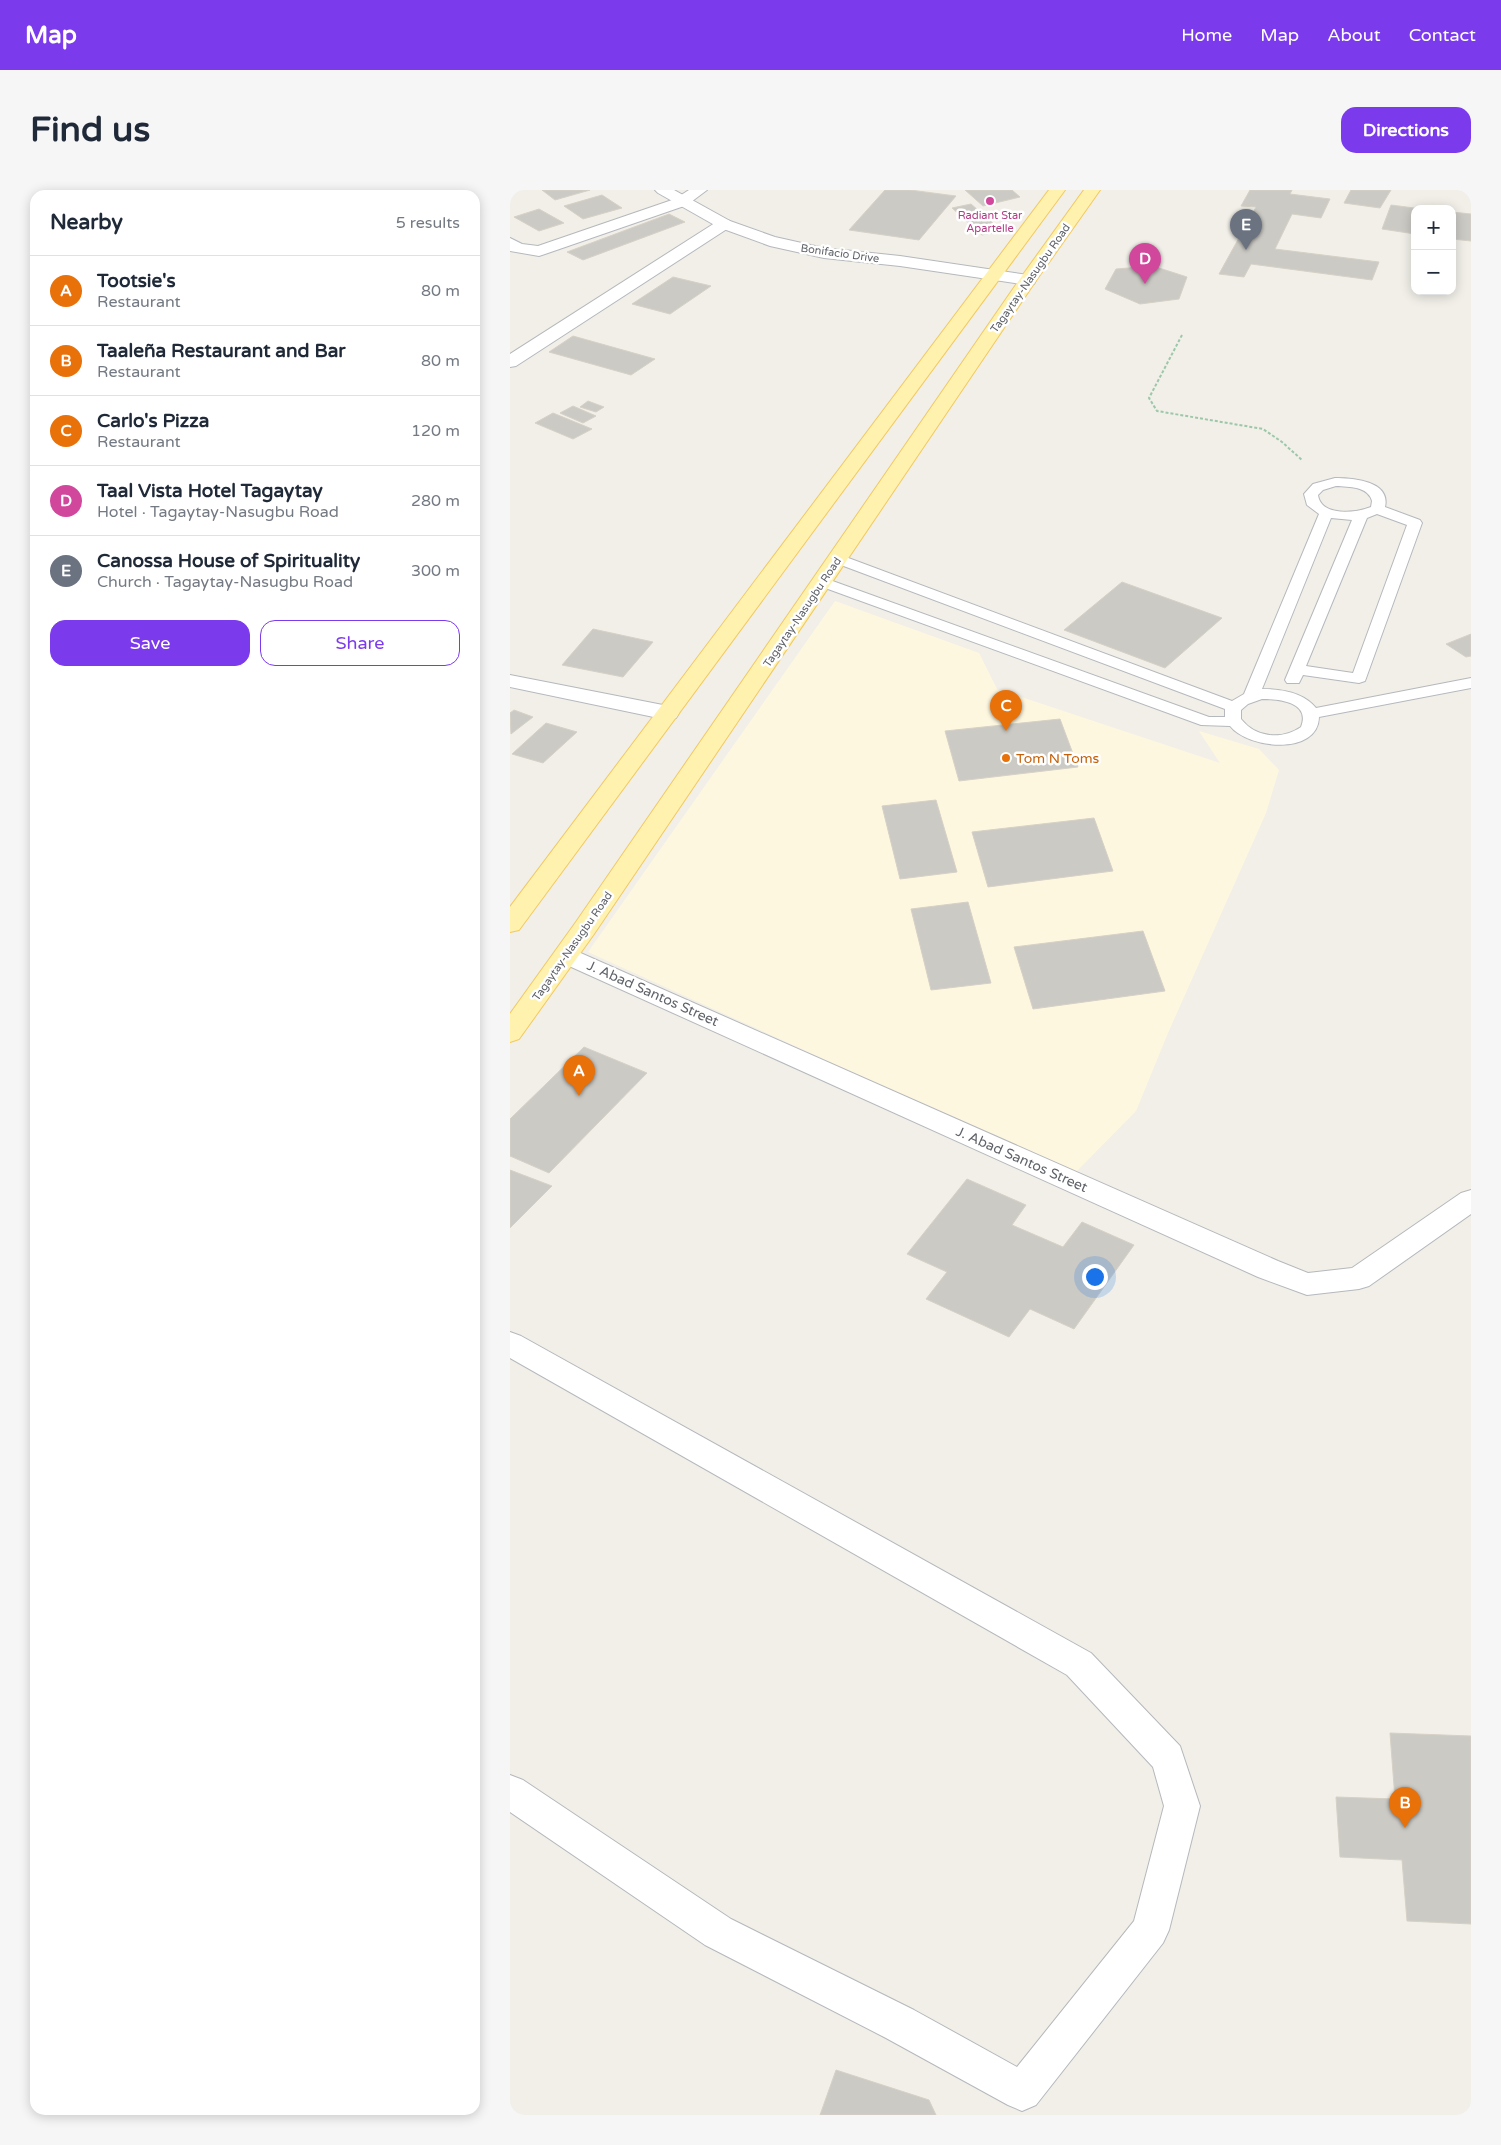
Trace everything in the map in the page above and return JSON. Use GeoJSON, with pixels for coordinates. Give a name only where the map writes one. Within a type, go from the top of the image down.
{"type":"FeatureCollection","features":[{"type":"Feature","properties":{"kind":"main road"},"geometry":{"type":"LineString","coordinates":[[510,924],[1057,190]]}},
{"type":"Feature","properties":{"kind":"main road","name":"Tagaytay-Nasugbu Road"},"geometry":{"type":"LineString","coordinates":[[510,1034],[1028,280],[1092,190]]}},
{"type":"Feature","properties":{"kind":"street","name":"Bonifacio Drive"},"geometry":{"type":"LineString","coordinates":[[663,190],[681,202],[724,224],[770,241],[824,253],[900,261],[1028,280]]}},
{"type":"Feature","properties":{"kind":"street"},"geometry":{"type":"LineString","coordinates":[[510,243],[517,248],[539,251],[681,202],[699,190]]}},
{"type":"Feature","properties":{"kind":"street"},"geometry":{"type":"LineString","coordinates":[[510,362],[724,224]]}},
{"type":"Feature","properties":{"kind":"street"},"geometry":{"type":"LineString","coordinates":[[510,682],[668,713]]}},
{"type":"Feature","properties":{"kind":"street","name":"J. Abad Santos Street"},"geometry":{"type":"LineString","coordinates":[[566,955],[1259,1265],[1307,1284],[1358,1278],[1471,1200]]}},
{"type":"Feature","properties":{"kind":"street"},"geometry":{"type":"LineString","coordinates":[[510,1344],[1079,1664],[1168,1758],[1182,1806],[1150,1930],[1022,2090],[900,2024],[718,1932],[510,1792]]}},
{"type":"Feature","properties":{"kind":"lane"},"geometry":{"type":"LineString","coordinates":[[1347,482],[1367,487],[1379,497],[1380,503],[1377,509],[1361,516],[1337,516],[1326,513],[1312,503],[1310,497],[1317,487],[1347,482]]}},
{"type":"Feature","properties":{"kind":"lane"},"geometry":{"type":"LineString","coordinates":[[1298,670],[1359,678],[1415,523],[1377,509]]}},
{"type":"Feature","properties":{"kind":"lane"},"geometry":{"type":"LineString","coordinates":[[1251,696],[1326,513]]}},
{"type":"Feature","properties":{"kind":"lane"},"geometry":{"type":"LineString","coordinates":[[1287,696],[1361,516]]}},
{"type":"Feature","properties":{"kind":"lane"},"geometry":{"type":"LineString","coordinates":[[838,558],[1234,714]]}},
{"type":"Feature","properties":{"kind":"lane"},"geometry":{"type":"LineString","coordinates":[[822,582],[1207,722],[1234,714]]}},
{"type":"Feature","properties":{"kind":"lane"},"geometry":{"type":"LineString","coordinates":[[1311,714],[1471,683]]}},
{"type":"Feature","properties":{"kind":"lane"},"geometry":{"type":"LineString","coordinates":[[1275,694],[1287,696],[1306,706],[1311,714],[1312,721],[1308,728],[1300,734],[1288,738],[1262,738],[1249,735],[1239,728],[1234,714],[1241,700],[1251,696],[1275,694]]}},
{"type":"Feature","properties":{"kind":"path"},"geometry":{"type":"LineString","coordinates":[[1182,334],[1149,398],[1157,411],[1263,429],[1282,442],[1326,484]]}},
{"type":"Feature","properties":{"kind":"shaded area"},"geometry":{"type":"Polygon","coordinates":[[[835,601],[979,653],[997,689],[1220,763],[1199,731],[1259,749],[1279,770],[1266,813],[1168,1033],[1136,1111],[1075,1173],[588,952],[835,601]]]}},
{"type":"Feature","properties":{"kind":"building"},"geometry":{"type":"Polygon","coordinates":[[[542,190],[590,190],[555,200],[542,190]]]}},
{"type":"Feature","properties":{"kind":"building"},"geometry":{"type":"Polygon","coordinates":[[[885,190],[910,190],[956,196],[919,240],[849,230],[885,190]]]}},
{"type":"Feature","properties":{"kind":"building","name":"Radiant Star Apartelle"},"geometry":{"type":"Polygon","coordinates":[[[965,190],[1012,190],[1020,197],[983,206],[965,190]]]}},
{"type":"Feature","properties":{"kind":"building"},"geometry":{"type":"Polygon","coordinates":[[[1250,190],[1292,190],[1290,194],[1330,199],[1321,218],[1292,214],[1275,249],[1379,262],[1372,280],[1251,264],[1244,277],[1219,274],[1256,207],[1241,206],[1250,190]]]}},
{"type":"Feature","properties":{"kind":"building"},"geometry":{"type":"Polygon","coordinates":[[[1351,190],[1391,190],[1380,208],[1344,203],[1351,190]]]}},
{"type":"Feature","properties":{"kind":"building"},"geometry":{"type":"Polygon","coordinates":[[[602,195],[622,208],[583,219],[564,206],[602,195]]]}},
{"type":"Feature","properties":{"kind":"building"},"geometry":{"type":"Polygon","coordinates":[[[971,204],[1002,231],[982,235],[952,208],[971,204]]]}},
{"type":"Feature","properties":{"kind":"building"},"geometry":{"type":"Polygon","coordinates":[[[1391,205],[1411,208],[1411,233],[1382,229],[1391,205]]]}},
{"type":"Feature","properties":{"kind":"building"},"geometry":{"type":"Polygon","coordinates":[[[539,209],[564,223],[539,231],[514,217],[539,209]]]}},
{"type":"Feature","properties":{"kind":"building"},"geometry":{"type":"Polygon","coordinates":[[[1456,212],[1471,214],[1471,241],[1456,239],[1456,212]]]}},
{"type":"Feature","properties":{"kind":"building"},"geometry":{"type":"Polygon","coordinates":[[[669,214],[685,222],[583,260],[567,252],[669,214]]]}},
{"type":"Feature","properties":{"kind":"building"},"geometry":{"type":"Polygon","coordinates":[[[1153,266],[1187,277],[1179,299],[1140,304],[1105,289],[1116,269],[1153,266]]]}},
{"type":"Feature","properties":{"kind":"building"},"geometry":{"type":"Polygon","coordinates":[[[673,277],[711,286],[670,314],[632,304],[673,277]]]}},
{"type":"Feature","properties":{"kind":"building"},"geometry":{"type":"Polygon","coordinates":[[[573,336],[655,359],[631,375],[549,352],[573,336]]]}},
{"type":"Feature","properties":{"kind":"building"},"geometry":{"type":"Polygon","coordinates":[[[588,401],[604,407],[596,412],[580,407],[588,401]]]}},
{"type":"Feature","properties":{"kind":"building"},"geometry":{"type":"Polygon","coordinates":[[[573,406],[596,416],[583,423],[560,413],[573,406]]]}},
{"type":"Feature","properties":{"kind":"building"},"geometry":{"type":"Polygon","coordinates":[[[553,413],[592,429],[573,439],[535,423],[553,413]]]}},
{"type":"Feature","properties":{"kind":"building"},"geometry":{"type":"Polygon","coordinates":[[[1122,582],[1222,618],[1165,668],[1064,630],[1122,582]]]}},
{"type":"Feature","properties":{"kind":"building"},"geometry":{"type":"Polygon","coordinates":[[[593,629],[653,642],[623,677],[562,665],[593,629]]]}},
{"type":"Feature","properties":{"kind":"building"},"geometry":{"type":"Polygon","coordinates":[[[1471,634],[1471,656],[1466,657],[1446,644],[1471,634]]]}},
{"type":"Feature","properties":{"kind":"building"},"geometry":{"type":"Polygon","coordinates":[[[514,710],[533,717],[511,734],[510,713],[514,710]]]}},
{"type":"Feature","properties":{"kind":"building"},"geometry":{"type":"Polygon","coordinates":[[[1060,719],[1078,767],[959,781],[945,731],[1060,719]]]}},
{"type":"Feature","properties":{"kind":"building"},"geometry":{"type":"Polygon","coordinates":[[[546,723],[577,732],[543,763],[512,754],[546,723]]]}},
{"type":"Feature","properties":{"kind":"building"},"geometry":{"type":"Polygon","coordinates":[[[936,800],[957,872],[900,879],[882,806],[936,800]]]}},
{"type":"Feature","properties":{"kind":"building"},"geometry":{"type":"Polygon","coordinates":[[[1094,818],[1113,871],[988,887],[972,832],[1094,818]]]}},
{"type":"Feature","properties":{"kind":"building"},"geometry":{"type":"Polygon","coordinates":[[[968,902],[991,983],[931,990],[911,909],[968,902]]]}},
{"type":"Feature","properties":{"kind":"building"},"geometry":{"type":"Polygon","coordinates":[[[1143,931],[1165,991],[1033,1009],[1014,947],[1143,931]]]}},
{"type":"Feature","properties":{"kind":"building"},"geometry":{"type":"Polygon","coordinates":[[[584,1047],[647,1073],[549,1173],[510,1156],[510,1119],[584,1047]]]}},
{"type":"Feature","properties":{"kind":"building"},"geometry":{"type":"Polygon","coordinates":[[[510,1170],[552,1186],[510,1228],[510,1170]]]}},
{"type":"Feature","properties":{"kind":"building"},"geometry":{"type":"Polygon","coordinates":[[[967,1179],[1026,1205],[1012,1225],[1063,1247],[1082,1222],[1134,1245],[1074,1329],[1030,1309],[1009,1337],[926,1299],[947,1272],[907,1254],[967,1179]]]}},
{"type":"Feature","properties":{"kind":"building"},"geometry":{"type":"Polygon","coordinates":[[[1390,1733],[1471,1736],[1471,1924],[1407,1921],[1402,1860],[1340,1857],[1336,1797],[1395,1799],[1390,1733]]]}},
{"type":"Feature","properties":{"kind":"building"},"geometry":{"type":"Polygon","coordinates":[[[836,2070],[929,2100],[936,2115],[820,2115],[836,2070]]]}},
{"type":"Feature","properties":{"kind":"place","name":"Radiant Star Apartelle"},"geometry":{"type":"Point","coordinates":[990,201]}},
{"type":"Feature","properties":{"kind":"place","name":"Canossa House of Spirituality"},"geometry":{"type":"Point","coordinates":[1246,250]}},
{"type":"Feature","properties":{"kind":"place","name":"Taal Vista Hotel Tagaytay"},"geometry":{"type":"Point","coordinates":[1145,284]}},
{"type":"Feature","properties":{"kind":"place","name":"Carlo's Pizza"},"geometry":{"type":"Point","coordinates":[1006,731]}},
{"type":"Feature","properties":{"kind":"place","name":"Tom N Toms"},"geometry":{"type":"Point","coordinates":[1006,758]}},
{"type":"Feature","properties":{"kind":"place","name":"Tootsie's"},"geometry":{"type":"Point","coordinates":[579,1096]}},
{"type":"Feature","properties":{"kind":"place","name":"Taaleña Restaurant and Bar"},"geometry":{"type":"Point","coordinates":[1405,1828]}}]}
